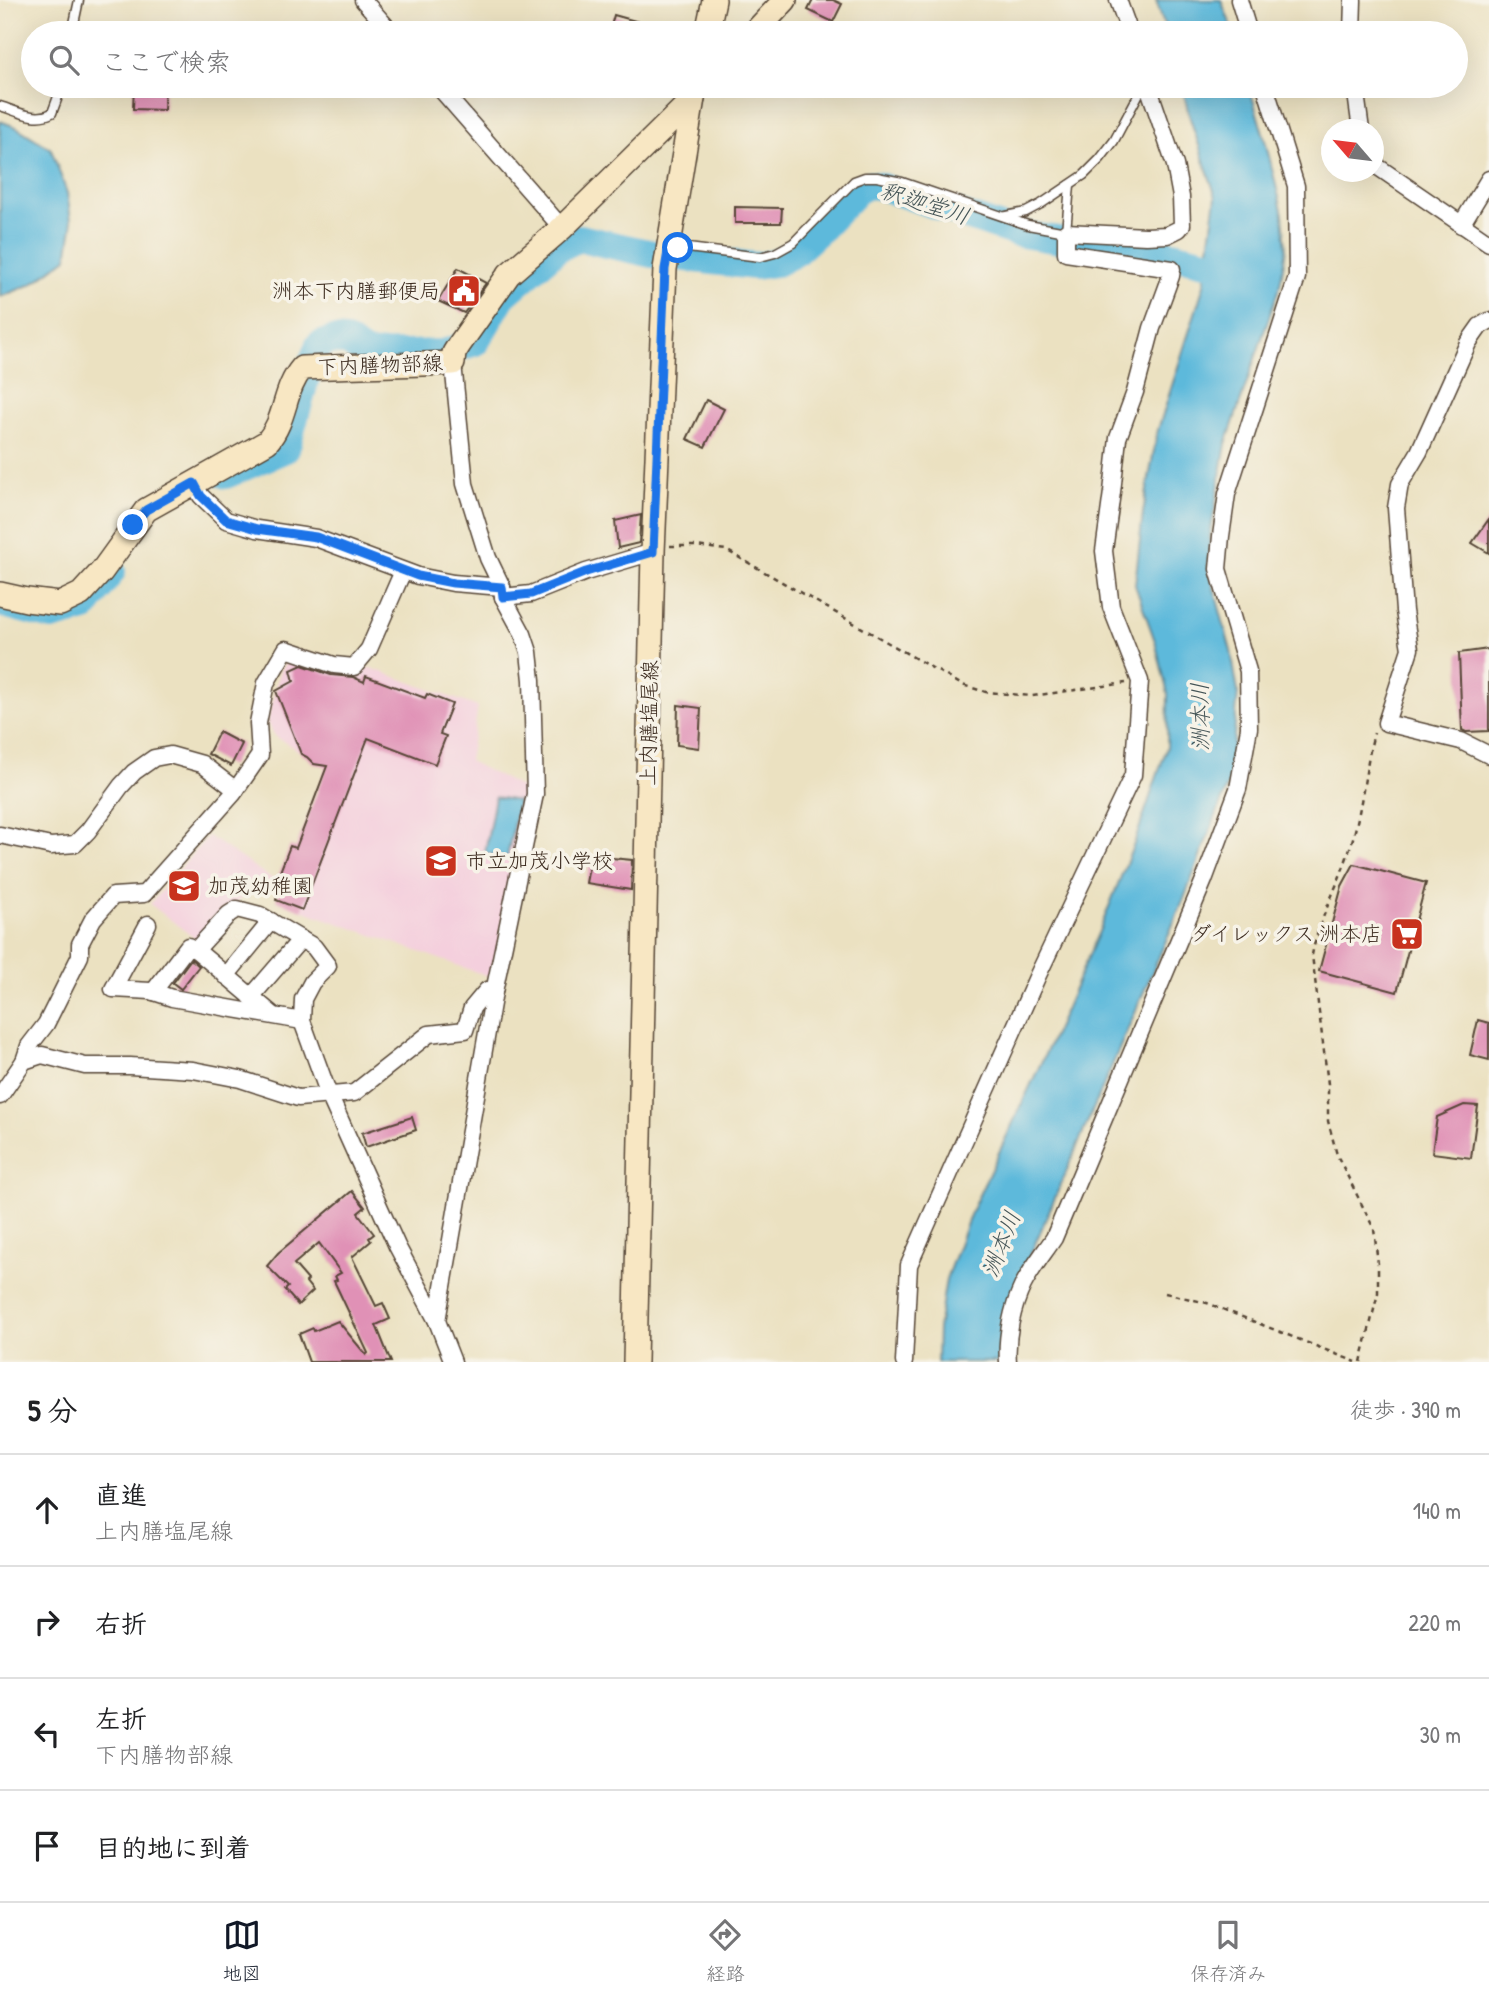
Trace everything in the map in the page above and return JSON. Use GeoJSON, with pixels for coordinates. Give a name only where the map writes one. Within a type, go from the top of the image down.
{"type":"FeatureCollection","features":[{"type":"Feature","properties":{"kind":"main road"},"geometry":{"type":"LineString","coordinates":[[710,21],[714,0]]}},
{"type":"Feature","properties":{"kind":"main road"},"geometry":{"type":"LineString","coordinates":[[765,21],[785,0]]}},
{"type":"Feature","properties":{"kind":"main road","name":"下内膳物部線"},"geometry":{"type":"LineString","coordinates":[[0,594],[61,604],[81,594],[102,571],[146,510],[197,488],[267,442],[277,431],[294,378],[310,367],[455,354],[509,274],[562,229],[690,98]]}},
{"type":"Feature","properties":{"kind":"main road","name":"上内膳塩尾線"},"geometry":{"type":"LineString","coordinates":[[635,1362],[653,552],[667,255],[696,98]]}},
{"type":"Feature","properties":{"kind":"street"},"geometry":{"type":"LineString","coordinates":[[363,0],[381,21]]}},
{"type":"Feature","properties":{"kind":"street"},"geometry":{"type":"LineString","coordinates":[[1118,0],[1126,21]]}},
{"type":"Feature","properties":{"kind":"street"},"geometry":{"type":"LineString","coordinates":[[1239,0],[1245,21]]}},
{"type":"Feature","properties":{"kind":"street"},"geometry":{"type":"LineString","coordinates":[[1352,21],[1353,0]]}},
{"type":"Feature","properties":{"kind":"street"},"geometry":{"type":"LineString","coordinates":[[448,98],[562,229]]}},
{"type":"Feature","properties":{"kind":"street"},"geometry":{"type":"LineString","coordinates":[[904,1362],[909,1265],[1038,975],[1133,775],[1140,681],[1111,607],[1104,551],[1118,438],[1135,392],[1171,269],[1066,253],[1066,232],[1167,235],[1182,225],[1181,197],[1175,164],[1150,98]]}},
{"type":"Feature","properties":{"kind":"street"},"geometry":{"type":"LineString","coordinates":[[1009,1362],[1009,1336],[1023,1284],[1054,1238],[1199,892],[1238,789],[1248,728],[1248,671],[1218,569],[1221,536],[1227,494],[1297,277],[1296,186],[1269,98]]}},
{"type":"Feature","properties":{"kind":"street"},"geometry":{"type":"LineString","coordinates":[[1357,98],[1360,119]]}},
{"type":"Feature","properties":{"kind":"street"},"geometry":{"type":"LineString","coordinates":[[1384,171],[1489,243]]}},
{"type":"Feature","properties":{"kind":"street"},"geometry":{"type":"LineString","coordinates":[[1461,225],[1489,179]]}},
{"type":"Feature","properties":{"kind":"street"},"geometry":{"type":"LineString","coordinates":[[1489,321],[1480,326],[1468,342],[1419,452],[1400,484],[1396,508],[1404,611],[1410,649],[1386,723],[1461,741],[1489,755]]}},
{"type":"Feature","properties":{"kind":"street"},"geometry":{"type":"LineString","coordinates":[[437,1321],[494,992],[535,794],[529,652],[488,558],[465,484],[455,354]]}},
{"type":"Feature","properties":{"kind":"street"},"geometry":{"type":"LineString","coordinates":[[197,488],[226,520],[257,529],[316,537],[418,576],[503,592],[531,594],[586,572],[653,552]]}},
{"type":"Feature","properties":{"kind":"street"},"geometry":{"type":"LineString","coordinates":[[0,1096],[24,1061],[29,1046],[46,1024],[80,956],[80,944],[93,919],[113,895],[144,894],[236,790],[260,755],[258,723],[266,683],[286,649],[334,665],[354,667],[369,649],[403,571]]}},
{"type":"Feature","properties":{"kind":"street"},"geometry":{"type":"LineString","coordinates":[[0,835],[51,846],[75,844],[88,831],[121,786],[154,758],[170,755],[202,764],[236,790]]}},
{"type":"Feature","properties":{"kind":"street"},"geometry":{"type":"LineString","coordinates":[[196,950],[229,914],[237,909],[261,915],[314,947],[328,966],[312,982],[303,999],[302,1021],[328,1095],[397,1246],[437,1321],[453,1362]]}},
{"type":"Feature","properties":{"kind":"street"},"geometry":{"type":"LineString","coordinates":[[226,976],[271,921]]}},
{"type":"Feature","properties":{"kind":"street"},"geometry":{"type":"LineString","coordinates":[[148,924],[113,989],[153,992],[172,998],[302,1021]]}},
{"type":"Feature","properties":{"kind":"street"},"geometry":{"type":"LineString","coordinates":[[251,997],[301,939]]}},
{"type":"Feature","properties":{"kind":"street"},"geometry":{"type":"LineString","coordinates":[[153,992],[188,946],[273,1016]]}},
{"type":"Feature","properties":{"kind":"street"},"geometry":{"type":"LineString","coordinates":[[24,1061],[42,1055],[85,1066],[192,1070],[240,1079],[298,1098],[354,1093],[429,1034],[465,1030],[472,1008],[488,990],[494,992]]}},
{"type":"Feature","properties":{"kind":"lane"},"geometry":{"type":"LineString","coordinates":[[75,21],[79,0]]}},
{"type":"Feature","properties":{"kind":"lane"},"geometry":{"type":"LineString","coordinates":[[0,106],[34,117],[45,117],[52,113],[57,98]]}},
{"type":"Feature","properties":{"kind":"lane"},"geometry":{"type":"LineString","coordinates":[[1003,216],[1026,212],[1070,185],[1100,159],[1139,98]]}},
{"type":"Feature","properties":{"kind":"lane"},"geometry":{"type":"LineString","coordinates":[[667,255],[712,252],[760,257],[775,253],[793,243],[854,181],[865,177],[902,182],[1028,225],[1066,232],[1070,185]]}},
{"type":"Feature","properties":{"kind":"path"},"geometry":{"type":"LineString","coordinates":[[653,552],[665,546],[696,545],[726,550],[962,685],[986,692],[1032,696],[1140,681]]}},
{"type":"Feature","properties":{"kind":"path"},"geometry":{"type":"LineString","coordinates":[[1165,1293],[1207,1303],[1358,1362],[1378,1293],[1378,1264],[1374,1229],[1337,1155],[1328,1121],[1328,1084],[1312,954],[1316,934],[1356,827],[1375,729],[1386,723]]}},
{"type":"Feature","properties":{"kind":"shaded area"},"geometry":{"type":"Polygon","coordinates":[[[308,658],[349,671],[371,668],[478,707],[469,761],[526,790],[493,978],[276,901],[326,767],[276,737],[267,723],[280,670],[288,660],[308,658]]]}},
{"type":"Feature","properties":{"kind":"shaded area"},"geometry":{"type":"Polygon","coordinates":[[[208,836],[274,880],[266,892],[248,891],[197,940],[150,904],[208,836]]]}},
{"type":"Feature","properties":{"kind":"water"},"geometry":{"type":"Polygon","coordinates":[[[1156,0],[1221,0],[1229,21],[1163,21],[1156,0]]]}},
{"type":"Feature","properties":{"kind":"water","name":"洲本川"},"geometry":{"type":"Polygon","coordinates":[[[1185,98],[1253,98],[1283,214],[1286,249],[1280,285],[1226,444],[1210,535],[1208,566],[1231,651],[1238,692],[1230,779],[1183,901],[1019,1281],[1004,1362],[937,1362],[938,1329],[946,1279],[972,1210],[1098,934],[1134,844],[1167,747],[1168,694],[1155,641],[1135,585],[1143,513],[1157,433],[1204,285],[1216,197],[1185,98]]]}},
{"type":"Feature","properties":{"kind":"water"},"geometry":{"type":"Polygon","coordinates":[[[0,121],[16,127],[51,149],[67,193],[72,227],[67,258],[32,284],[0,297],[0,121]]]}},
{"type":"Feature","properties":{"kind":"water"},"geometry":{"type":"Polygon","coordinates":[[[495,797],[518,801],[507,858],[485,853],[495,797]]]}},
{"type":"Feature","properties":{"kind":"building"},"geometry":{"type":"Polygon","coordinates":[[[813,0],[833,0],[842,4],[834,21],[808,10],[813,0]]]}},
{"type":"Feature","properties":{"kind":"building"},"geometry":{"type":"Polygon","coordinates":[[[614,15],[635,21],[612,21],[614,15]]]}},
{"type":"Feature","properties":{"kind":"building"},"geometry":{"type":"Polygon","coordinates":[[[133,98],[164,98],[164,110],[133,109],[133,98]]]}},
{"type":"Feature","properties":{"kind":"building"},"geometry":{"type":"Polygon","coordinates":[[[735,207],[782,208],[781,223],[735,223],[735,207]]]}},
{"type":"Feature","properties":{"kind":"building"},"geometry":{"type":"Polygon","coordinates":[[[458,268],[486,283],[464,313],[438,301],[458,268]]]}},
{"type":"Feature","properties":{"kind":"building"},"geometry":{"type":"Polygon","coordinates":[[[706,400],[724,409],[705,447],[687,439],[706,400]]]}},
{"type":"Feature","properties":{"kind":"building"},"geometry":{"type":"Polygon","coordinates":[[[641,515],[639,543],[618,548],[615,521],[641,515]]]}},
{"type":"Feature","properties":{"kind":"building"},"geometry":{"type":"Polygon","coordinates":[[[1489,519],[1489,553],[1472,543],[1489,519]]]}},
{"type":"Feature","properties":{"kind":"building"},"geometry":{"type":"Polygon","coordinates":[[[1489,649],[1489,731],[1466,732],[1462,730],[1459,653],[1489,649]]]}},
{"type":"Feature","properties":{"kind":"building"},"geometry":{"type":"Polygon","coordinates":[[[302,665],[364,682],[366,676],[425,698],[427,694],[452,704],[440,734],[446,736],[435,764],[368,738],[302,910],[276,900],[284,879],[278,877],[290,846],[296,848],[327,766],[314,764],[301,754],[276,691],[294,681],[291,670],[302,665]]]}},
{"type":"Feature","properties":{"kind":"building"},"geometry":{"type":"Polygon","coordinates":[[[678,705],[701,708],[699,748],[677,745],[678,705]]]}},
{"type":"Feature","properties":{"kind":"building"},"geometry":{"type":"Polygon","coordinates":[[[219,732],[242,744],[231,766],[208,754],[219,732]]]}},
{"type":"Feature","properties":{"kind":"building"},"geometry":{"type":"Polygon","coordinates":[[[591,856],[632,860],[631,890],[586,883],[591,856]]]}},
{"type":"Feature","properties":{"kind":"building"},"geometry":{"type":"Polygon","coordinates":[[[1354,864],[1426,883],[1397,992],[1319,971],[1342,886],[1354,864]]]}},
{"type":"Feature","properties":{"kind":"building"},"geometry":{"type":"Polygon","coordinates":[[[191,959],[199,966],[181,989],[173,983],[191,959]]]}},
{"type":"Feature","properties":{"kind":"building"},"geometry":{"type":"Polygon","coordinates":[[[1478,1020],[1489,1023],[1489,1060],[1470,1055],[1478,1020]]]}},
{"type":"Feature","properties":{"kind":"building"},"geometry":{"type":"Polygon","coordinates":[[[1464,1105],[1478,1106],[1471,1158],[1432,1153],[1437,1117],[1464,1105]]]}},
{"type":"Feature","properties":{"kind":"building"},"geometry":{"type":"Polygon","coordinates":[[[412,1117],[416,1130],[366,1147],[362,1133],[412,1117]]]}},
{"type":"Feature","properties":{"kind":"building"},"geometry":{"type":"Polygon","coordinates":[[[352,1191],[365,1207],[358,1213],[374,1234],[369,1238],[371,1241],[352,1257],[376,1306],[383,1303],[390,1319],[376,1325],[391,1362],[309,1362],[299,1334],[338,1321],[366,1355],[368,1353],[334,1281],[337,1280],[335,1276],[341,1273],[319,1243],[294,1264],[308,1280],[306,1282],[313,1291],[298,1305],[285,1290],[288,1287],[267,1266],[278,1253],[352,1191]]]}},
{"type":"Feature","properties":{"kind":"waterway","name":"釈迦堂川"},"geometry":{"type":"LineString","coordinates":[[226,475],[286,449],[306,378],[319,345],[332,340],[346,341],[367,355],[442,353],[476,342],[503,296],[557,249],[579,238],[653,254],[755,266],[776,263],[795,253],[857,191],[868,185],[879,186],[1016,233],[1065,241]]}},
{"type":"Feature","properties":{"kind":"waterway","name":"釈迦堂川"},"geometry":{"type":"LineString","coordinates":[[1086,243],[1159,251],[1244,271]]}},
{"type":"Feature","properties":{"kind":"waterway","name":"釈迦堂川"},"geometry":{"type":"LineString","coordinates":[[0,603],[52,617],[85,608],[112,571]]}},
{"type":"Feature","properties":{"kind":"place","name":"洲本下内膳郵便局"},"geometry":{"type":"Point","coordinates":[464,291]}},
{"type":"Feature","properties":{"kind":"place","name":"市立加茂小学校"},"geometry":{"type":"Point","coordinates":[441,861]}},
{"type":"Feature","properties":{"kind":"place","name":"加茂幼稚園"},"geometry":{"type":"Point","coordinates":[184,886]}},
{"type":"Feature","properties":{"kind":"place","name":"ダイレックス 洲本店"},"geometry":{"type":"Point","coordinates":[1407,934]}},
{"type":"Feature","properties":{"kind":"route"},"geometry":{"type":"LineString","coordinates":[[133,525],[146,510],[194,483],[201,496],[226,520],[257,529],[316,537],[418,576],[453,583],[502,587],[503,597],[531,594],[586,572],[653,552],[665,269],[669,246],[678,248]]}}]}
